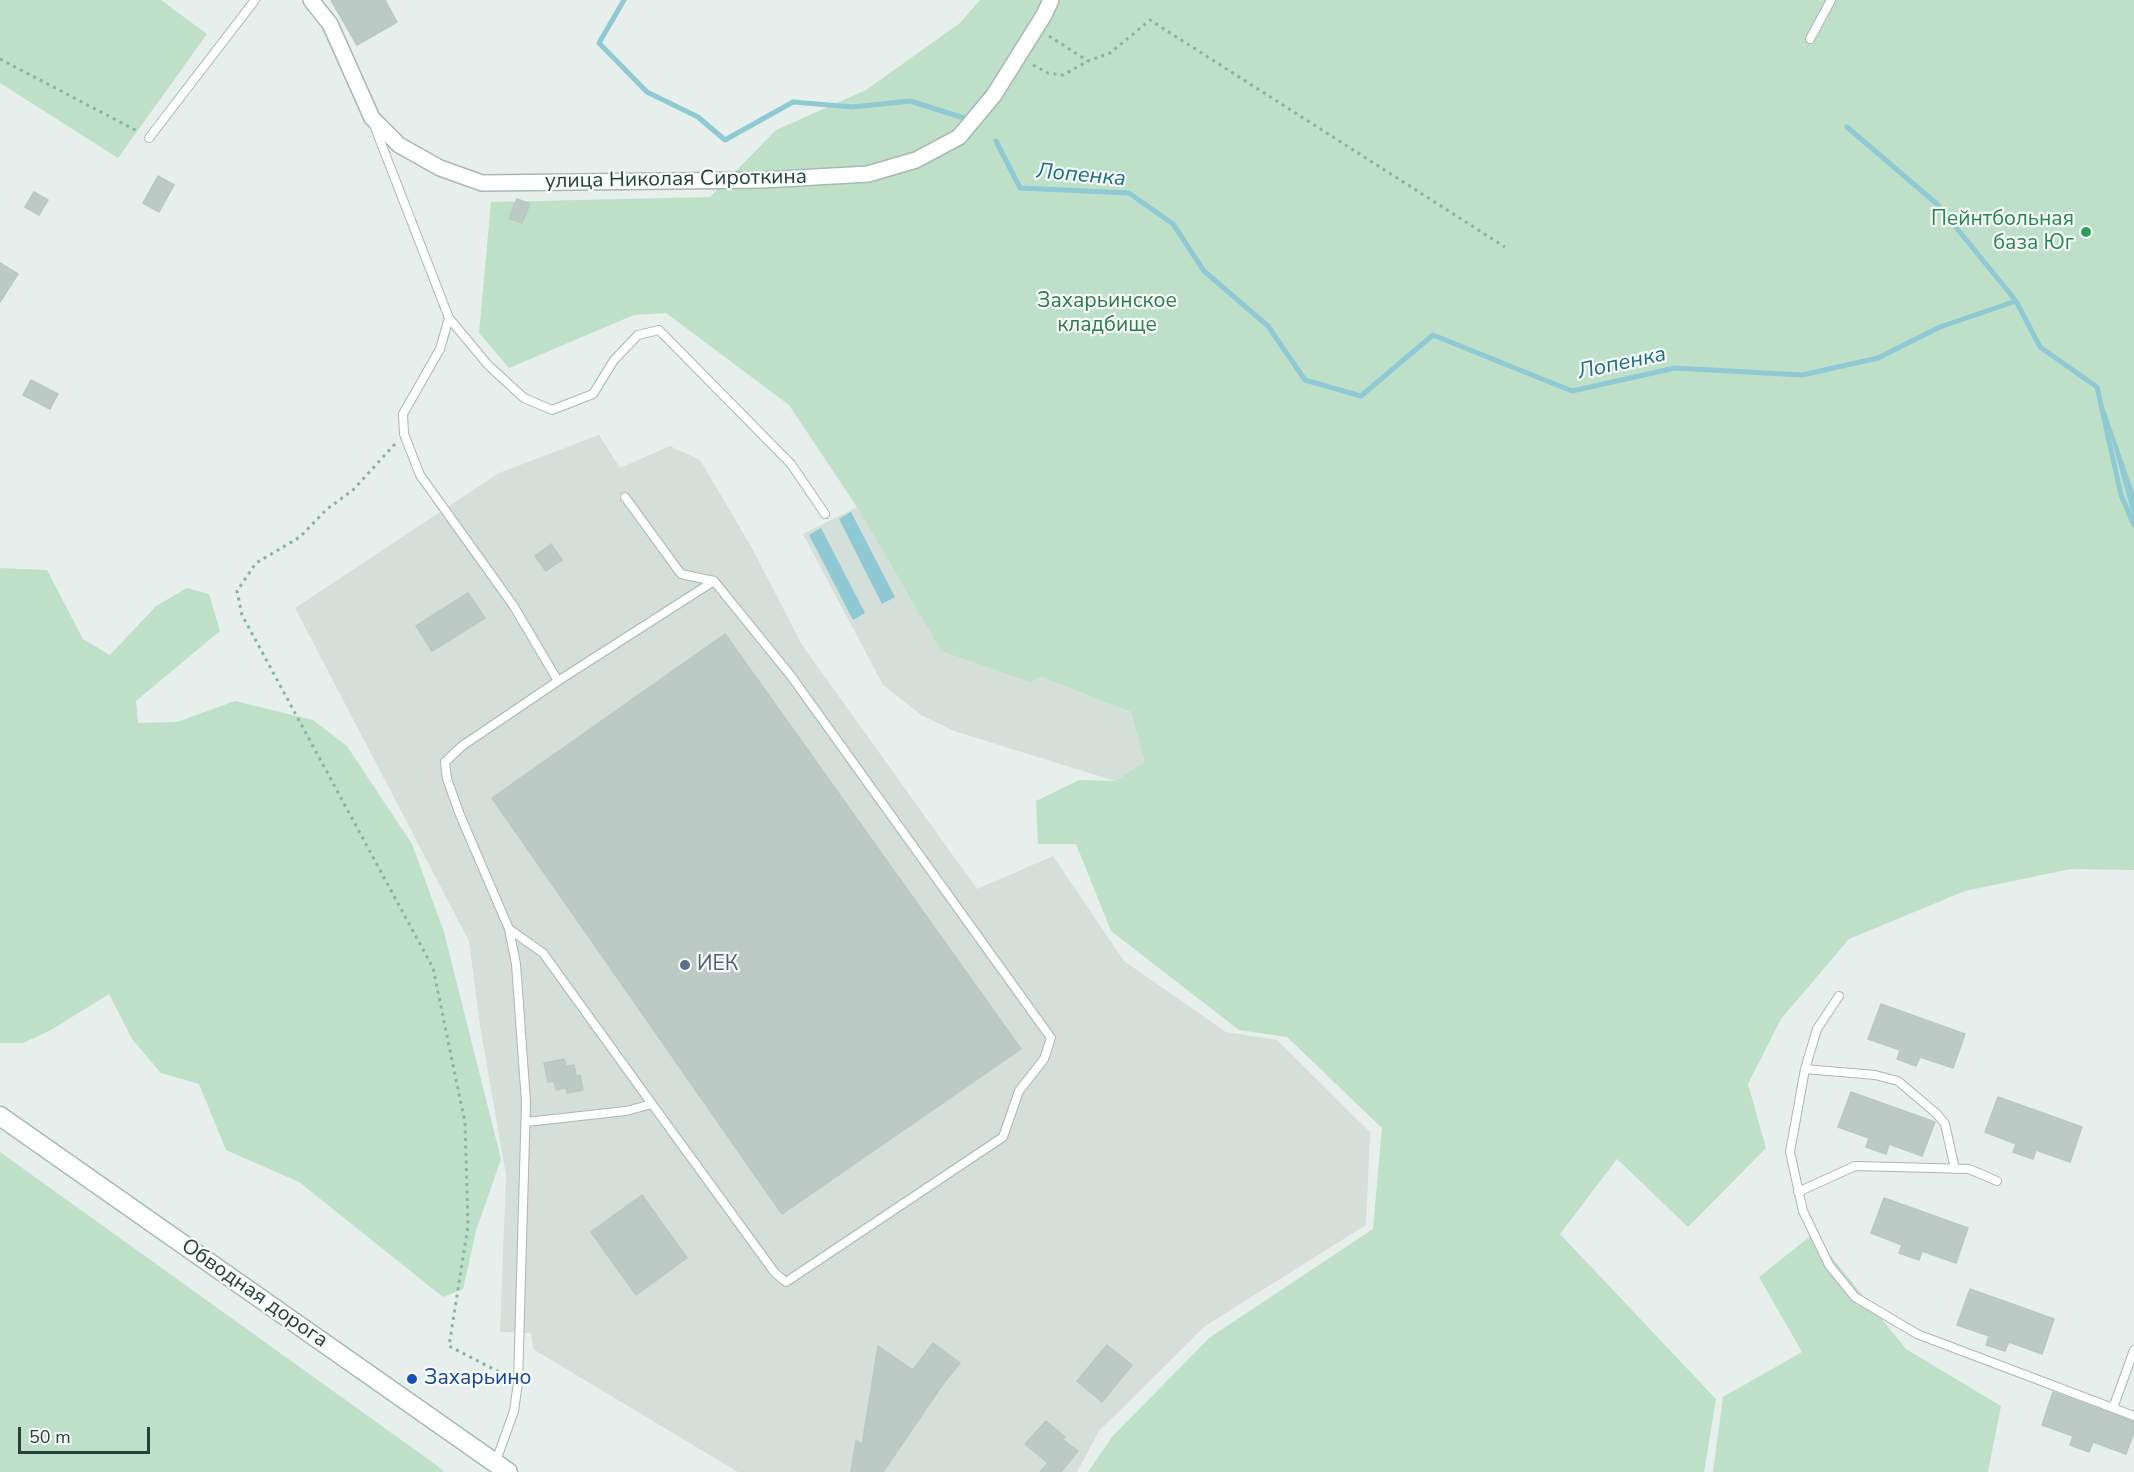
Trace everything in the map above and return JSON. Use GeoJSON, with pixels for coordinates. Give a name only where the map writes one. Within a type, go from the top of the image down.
{"type":"FeatureCollection","features":[{"type":"Feature","properties":{"kind":"main road","name":"Обводная дорога"},"geometry":{"type":"LineString","coordinates":[[0,1116],[499,1469]]}},
{"type":"Feature","properties":{"kind":"street","name":"улица Николая Сироткина"},"geometry":{"type":"LineString","coordinates":[[311,0],[330,24],[372,118],[399,145],[440,168],[482,183],[763,180],[868,174],[916,160],[959,137],[994,95],[1051,0]]}},
{"type":"Feature","properties":{"kind":"lane"},"geometry":{"type":"LineString","coordinates":[[149,138],[255,0]]}},
{"type":"Feature","properties":{"kind":"lane"},"geometry":{"type":"LineString","coordinates":[[1810,39],[1831,0]]}},
{"type":"Feature","properties":{"kind":"lane"},"geometry":{"type":"LineString","coordinates":[[372,118],[449,318],[488,365],[524,398],[552,410],[593,394],[614,360],[638,335],[659,330],[791,464],[825,514]]}},
{"type":"Feature","properties":{"kind":"lane"},"geometry":{"type":"LineString","coordinates":[[449,318],[440,349],[403,414],[404,434],[420,475],[513,605],[558,681]]}},
{"type":"Feature","properties":{"kind":"lane"},"geometry":{"type":"LineString","coordinates":[[509,929],[543,953],[775,1274],[786,1282],[1003,1137],[1018,1091],[1044,1059],[1051,1038],[791,676],[714,581],[681,574],[625,496]]}},
{"type":"Feature","properties":{"kind":"lane"},"geometry":{"type":"LineString","coordinates":[[499,1469],[514,1411],[518,1382],[526,1102],[516,964],[509,929],[460,815],[447,779],[445,762],[462,746],[558,681],[714,581]]}},
{"type":"Feature","properties":{"kind":"lane"},"geometry":{"type":"LineString","coordinates":[[1839,996],[1817,1029],[1805,1069],[1790,1152],[1803,1211],[1829,1265],[1855,1297],[1917,1334],[2134,1416]]}},
{"type":"Feature","properties":{"kind":"lane"},"geometry":{"type":"LineString","coordinates":[[1805,1069],[1875,1075],[1898,1081],[1937,1113],[1945,1124],[1955,1169]]}},
{"type":"Feature","properties":{"kind":"lane"},"geometry":{"type":"LineString","coordinates":[[526,1122],[626,1112],[652,1104]]}},
{"type":"Feature","properties":{"kind":"lane"},"geometry":{"type":"LineString","coordinates":[[1798,1192],[1855,1166],[1969,1169],[1997,1181]]}},
{"type":"Feature","properties":{"kind":"lane"},"geometry":{"type":"LineString","coordinates":[[2113,1408],[2134,1350]]}},
{"type":"Feature","properties":{"kind":"path"},"geometry":{"type":"LineString","coordinates":[[1018,56],[1048,73],[1063,75],[1088,61],[1110,53],[1150,20],[1505,247]]}},
{"type":"Feature","properties":{"kind":"path"},"geometry":{"type":"LineString","coordinates":[[1036,28],[1088,61]]}},
{"type":"Feature","properties":{"kind":"path"},"geometry":{"type":"LineString","coordinates":[[0,59],[149,138]]}},
{"type":"Feature","properties":{"kind":"path"},"geometry":{"type":"LineString","coordinates":[[404,434],[353,490],[327,509],[300,537],[256,563],[237,591],[242,615],[433,968],[465,1123],[468,1226],[449,1347],[518,1382]]}},
{"type":"Feature","properties":{"kind":"shaded area"},"geometry":{"type":"Polygon","coordinates":[[[599,435],[620,468],[670,446],[700,460],[752,548],[802,645],[977,889],[1053,856],[1124,961],[1226,1032],[1277,1040],[1370,1132],[1366,1225],[1205,1326],[1099,1431],[1077,1472],[738,1472],[533,1349],[531,1333],[500,1332],[506,1175],[480,1026],[469,941],[295,608],[499,473],[599,435]]]}},
{"type":"Feature","properties":{"kind":"shaded area"},"geometry":{"type":"Polygon","coordinates":[[[857,507],[941,651],[1041,677],[1131,712],[1146,762],[1115,781],[954,731],[921,715],[883,685],[803,534],[857,507]]]}},
{"type":"Feature","properties":{"kind":"green space"},"geometry":{"type":"Polygon","coordinates":[[[0,0],[161,0],[207,34],[118,158],[0,83],[0,0]]]}},
{"type":"Feature","properties":{"kind":"green space","name":"Захарьинское кладбище"},"geometry":{"type":"Polygon","coordinates":[[[980,0],[2134,0],[2134,492],[2100,398],[2134,522],[2134,870],[2071,869],[1965,891],[1849,939],[1781,1019],[1748,1084],[1766,1148],[1688,1227],[1617,1159],[1560,1234],[1716,1399],[1704,1472],[1088,1472],[1112,1437],[1209,1338],[1373,1229],[1382,1128],[1287,1037],[1239,1030],[1111,931],[1076,844],[1038,844],[1036,801],[1079,780],[1115,781],[1145,762],[1131,712],[1041,677],[1030,682],[941,651],[857,507],[789,405],[666,313],[634,315],[509,368],[479,333],[491,202],[710,197],[776,130],[866,90],[960,23],[980,0]]]}},
{"type":"Feature","properties":{"kind":"green space"},"geometry":{"type":"Polygon","coordinates":[[[0,568],[47,570],[83,639],[110,655],[156,606],[187,588],[209,594],[220,631],[136,701],[138,723],[177,722],[235,701],[313,720],[347,746],[412,844],[444,932],[501,1159],[476,1231],[463,1289],[443,1297],[299,1182],[226,1150],[199,1084],[161,1073],[132,1039],[109,994],[51,1030],[23,1043],[0,1043],[0,568]]]}},
{"type":"Feature","properties":{"kind":"green space"},"geometry":{"type":"Polygon","coordinates":[[[0,1152],[439,1467],[444,1472],[0,1472],[0,1152]]]}},
{"type":"Feature","properties":{"kind":"green space"},"geometry":{"type":"Polygon","coordinates":[[[1813,1234],[1906,1349],[2001,1406],[1988,1472],[1713,1472],[1723,1397],[1802,1352],[1759,1277],[1813,1234]]]}},
{"type":"Feature","properties":{"kind":"water"},"geometry":{"type":"Polygon","coordinates":[[[2097,387],[2134,492],[2134,522],[2097,387]]]}},
{"type":"Feature","properties":{"kind":"water"},"geometry":{"type":"Polygon","coordinates":[[[851,512],[895,597],[882,604],[839,519],[851,512]]]}},
{"type":"Feature","properties":{"kind":"water"},"geometry":{"type":"Polygon","coordinates":[[[821,528],[865,613],[853,620],[809,535],[821,528]]]}},
{"type":"Feature","properties":{"kind":"building"},"geometry":{"type":"Polygon","coordinates":[[[331,0],[385,0],[397,22],[357,45],[331,0]]]}},
{"type":"Feature","properties":{"kind":"building"},"geometry":{"type":"Polygon","coordinates":[[[158,176],[174,185],[159,212],[143,203],[158,176]]]}},
{"type":"Feature","properties":{"kind":"building"},"geometry":{"type":"Polygon","coordinates":[[[34,192],[48,200],[39,215],[25,207],[34,192]]]}},
{"type":"Feature","properties":{"kind":"building"},"geometry":{"type":"Polygon","coordinates":[[[517,199],[530,204],[522,223],[509,218],[517,199]]]}},
{"type":"Feature","properties":{"kind":"building"},"geometry":{"type":"Polygon","coordinates":[[[0,263],[18,274],[0,302],[0,263]]]}},
{"type":"Feature","properties":{"kind":"building"},"geometry":{"type":"Polygon","coordinates":[[[31,380],[58,394],[50,409],[23,395],[31,380]]]}},
{"type":"Feature","properties":{"kind":"building"},"geometry":{"type":"Polygon","coordinates":[[[551,544],[562,560],[546,571],[535,556],[551,544]]]}},
{"type":"Feature","properties":{"kind":"building"},"geometry":{"type":"Polygon","coordinates":[[[468,593],[485,618],[432,651],[416,626],[468,593]]]}},
{"type":"Feature","properties":{"kind":"building"},"geometry":{"type":"Polygon","coordinates":[[[725,634],[1021,1049],[782,1214],[492,798],[725,634]]]}},
{"type":"Feature","properties":{"kind":"building"},"geometry":{"type":"Polygon","coordinates":[[[1881,1004],[1965,1034],[1953,1068],[1920,1057],[1916,1066],[1897,1059],[1900,1050],[1868,1039],[1881,1004]]]}},
{"type":"Feature","properties":{"kind":"building"},"geometry":{"type":"Polygon","coordinates":[[[564,1059],[566,1066],[574,1065],[576,1076],[580,1075],[583,1090],[567,1093],[566,1088],[556,1090],[554,1081],[548,1082],[544,1063],[564,1059]]]}},
{"type":"Feature","properties":{"kind":"building"},"geometry":{"type":"Polygon","coordinates":[[[1851,1092],[1935,1122],[1922,1156],[1889,1144],[1886,1154],[1866,1147],[1869,1138],[1838,1127],[1851,1092]]]}},
{"type":"Feature","properties":{"kind":"building"},"geometry":{"type":"Polygon","coordinates":[[[1998,1097],[2082,1127],[2070,1162],[2036,1150],[2033,1159],[2013,1152],[2016,1144],[1985,1132],[1998,1097]]]}},
{"type":"Feature","properties":{"kind":"building"},"geometry":{"type":"Polygon","coordinates":[[[642,1195],[687,1258],[636,1295],[591,1232],[642,1195]]]}},
{"type":"Feature","properties":{"kind":"building"},"geometry":{"type":"Polygon","coordinates":[[[1884,1198],[1968,1228],[1956,1263],[1922,1251],[1919,1260],[1899,1253],[1902,1245],[1871,1233],[1884,1198]]]}},
{"type":"Feature","properties":{"kind":"building"},"geometry":{"type":"Polygon","coordinates":[[[1970,1289],[2054,1319],[2042,1354],[2009,1342],[2005,1351],[1986,1345],[1989,1336],[1957,1325],[1970,1289]]]}},
{"type":"Feature","properties":{"kind":"building"},"geometry":{"type":"Polygon","coordinates":[[[933,1343],[960,1363],[883,1472],[851,1472],[856,1440],[862,1445],[878,1346],[913,1370],[933,1343]]]}},
{"type":"Feature","properties":{"kind":"building"},"geometry":{"type":"Polygon","coordinates":[[[1107,1345],[1132,1365],[1102,1402],[1077,1381],[1107,1345]]]}},
{"type":"Feature","properties":{"kind":"building"},"geometry":{"type":"Polygon","coordinates":[[[2053,1392],[2134,1422],[2134,1432],[2126,1454],[2093,1442],[2089,1452],[2070,1445],[2073,1436],[2042,1425],[2053,1392]]]}},
{"type":"Feature","properties":{"kind":"building"},"geometry":{"type":"Polygon","coordinates":[[[1046,1421],[1065,1437],[1062,1439],[1078,1451],[1061,1472],[1040,1472],[1048,1463],[1025,1444],[1046,1421]]]}},
{"type":"Feature","properties":{"kind":"waterway","name":"Лопенка"},"geometry":{"type":"LineString","coordinates":[[624,0],[599,43],[647,92],[698,117],[725,140],[793,102],[853,107],[910,101],[964,118]]}},
{"type":"Feature","properties":{"kind":"waterway","name":"Лопенка"},"geometry":{"type":"LineString","coordinates":[[1847,127],[1937,204],[2016,301],[2040,347],[2097,387],[2121,495],[2134,525]]}},
{"type":"Feature","properties":{"kind":"waterway","name":"Лопенка"},"geometry":{"type":"LineString","coordinates":[[996,141],[1020,188],[1129,193],[1173,224],[1204,271],[1268,326],[1305,380],[1361,396],[1433,335],[1572,391],[1675,368],[1802,375],[1878,358],[1940,327],[2016,301]]}},
{"type":"Feature","properties":{"kind":"place","name":"Пейнтбольная база Юг"},"geometry":{"type":"Point","coordinates":[2086,232]}},
{"type":"Feature","properties":{"kind":"place","name":"ИЕК"},"geometry":{"type":"Point","coordinates":[685,965]}},
{"type":"Feature","properties":{"kind":"place","name":"Захарьино"},"geometry":{"type":"Point","coordinates":[412,1379]}}]}
